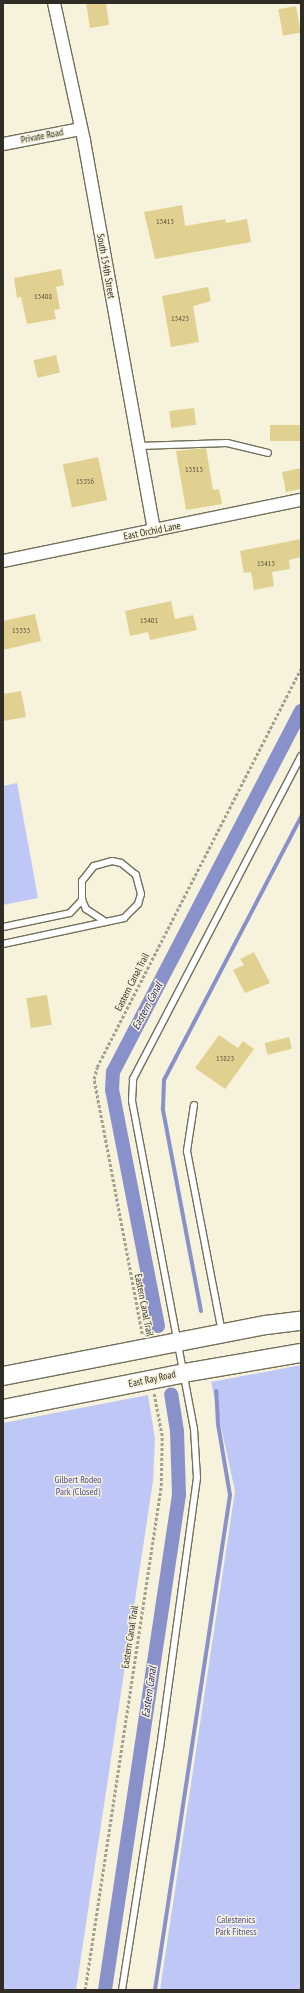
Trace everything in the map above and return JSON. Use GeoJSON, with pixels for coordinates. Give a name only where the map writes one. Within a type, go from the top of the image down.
{"type":"FeatureCollection","features":[{"type":"Feature","properties":{"kind":"main road"},"geometry":{"type":"LineString","coordinates":[[3,1376],[222,1333],[301,1321]]}},
{"type":"Feature","properties":{"kind":"main road","name":"East Ray Road"},"geometry":{"type":"LineString","coordinates":[[3,1409],[184,1373],[301,1353]]}},
{"type":"Feature","properties":{"kind":"street","name":"South 154th Street"},"geometry":{"type":"LineString","coordinates":[[54,3],[81,129],[154,531]]}},
{"type":"Feature","properties":{"kind":"street","name":"Private Road"},"geometry":{"type":"LineString","coordinates":[[3,144],[81,129]]}},
{"type":"Feature","properties":{"kind":"street","name":"East Orchid Lane"},"geometry":{"type":"LineString","coordinates":[[3,561],[301,500]]}},
{"type":"Feature","properties":{"kind":"lane"},"geometry":{"type":"LineString","coordinates":[[139,446],[227,443],[268,453]]}},
{"type":"Feature","properties":{"kind":"lane"},"geometry":{"type":"LineString","coordinates":[[122,1990],[160,1748],[197,1478],[194,1428],[179,1342],[132,1101],[133,1079],[301,756]]}},
{"type":"Feature","properties":{"kind":"lane"},"geometry":{"type":"LineString","coordinates":[[112,861],[130,868],[140,884],[138,904],[124,918],[103,920],[90,913],[82,900],[82,881],[94,866],[112,861]]}},
{"type":"Feature","properties":{"kind":"lane"},"geometry":{"type":"LineString","coordinates":[[3,927],[70,913],[82,900]]}},
{"type":"Feature","properties":{"kind":"lane"},"geometry":{"type":"LineString","coordinates":[[3,944],[99,925],[103,920]]}},
{"type":"Feature","properties":{"kind":"lane"},"geometry":{"type":"LineString","coordinates":[[194,1105],[187,1151],[222,1333]]}},
{"type":"Feature","properties":{"kind":"path","name":"Eastern Canal Trail"},"geometry":{"type":"LineString","coordinates":[[144,1348],[94,1080],[97,1067],[301,669]]}},
{"type":"Feature","properties":{"kind":"path","name":"Eastern Canal Trail"},"geometry":{"type":"LineString","coordinates":[[85,1990],[161,1486],[162,1436],[151,1380]]}},
{"type":"Feature","properties":{"kind":"green space"},"geometry":{"type":"Polygon","coordinates":[[[17,783],[38,898],[3,905],[3,786],[17,783]]]}},
{"type":"Feature","properties":{"kind":"green space","name":"Calestenics Park Fitness"},"geometry":{"type":"Polygon","coordinates":[[[301,1365],[301,1990],[160,1990],[235,1491],[211,1382],[301,1365]]]}},
{"type":"Feature","properties":{"kind":"green space","name":"Gilbert Rodeo Park (Closed)"},"geometry":{"type":"Polygon","coordinates":[[[148,1395],[155,1439],[153,1481],[76,1990],[3,1990],[3,1423],[148,1395]]]}},
{"type":"Feature","properties":{"kind":"building"},"geometry":{"type":"Polygon","coordinates":[[[86,3],[106,3],[109,25],[90,28],[86,3]]]}},
{"type":"Feature","properties":{"kind":"building"},"geometry":{"type":"Polygon","coordinates":[[[296,6],[301,33],[283,36],[278,9],[296,6]]]}},
{"type":"Feature","properties":{"kind":"building"},"geometry":{"type":"Polygon","coordinates":[[[182,205],[185,226],[225,219],[226,223],[247,219],[251,242],[155,259],[144,212],[182,205]]]}},
{"type":"Feature","properties":{"kind":"building"},"geometry":{"type":"Polygon","coordinates":[[[61,269],[64,285],[56,287],[60,309],[54,310],[56,319],[27,324],[21,297],[17,298],[14,278],[61,269]]]}},
{"type":"Feature","properties":{"kind":"building"},"geometry":{"type":"Polygon","coordinates":[[[208,287],[211,301],[193,306],[199,342],[171,347],[162,296],[208,287]]]}},
{"type":"Feature","properties":{"kind":"building"},"geometry":{"type":"Polygon","coordinates":[[[56,355],[60,373],[38,378],[34,360],[56,355]]]}},
{"type":"Feature","properties":{"kind":"building"},"geometry":{"type":"Polygon","coordinates":[[[194,408],[196,425],[171,428],[169,411],[194,408]]]}},
{"type":"Feature","properties":{"kind":"building"},"geometry":{"type":"Polygon","coordinates":[[[270,425],[301,425],[301,441],[270,441],[270,425]]]}},
{"type":"Feature","properties":{"kind":"building"},"geometry":{"type":"Polygon","coordinates":[[[206,448],[213,490],[219,489],[222,504],[186,510],[176,451],[206,448]]]}},
{"type":"Feature","properties":{"kind":"building"},"geometry":{"type":"Polygon","coordinates":[[[98,457],[107,500],[72,508],[63,464],[98,457]]]}},
{"type":"Feature","properties":{"kind":"building"},"geometry":{"type":"Polygon","coordinates":[[[301,468],[301,489],[286,492],[282,472],[301,468]]]}},
{"type":"Feature","properties":{"kind":"building"},"geometry":{"type":"Polygon","coordinates":[[[301,539],[301,557],[289,560],[290,569],[272,572],[274,586],[254,590],[251,572],[244,573],[240,551],[301,539]]]}},
{"type":"Feature","properties":{"kind":"building"},"geometry":{"type":"Polygon","coordinates":[[[171,601],[175,619],[193,615],[197,630],[150,640],[148,632],[130,636],[125,611],[171,601]]]}},
{"type":"Feature","properties":{"kind":"building"},"geometry":{"type":"Polygon","coordinates":[[[35,614],[41,641],[3,650],[3,621],[35,614]]]}},
{"type":"Feature","properties":{"kind":"building"},"geometry":{"type":"Polygon","coordinates":[[[21,691],[26,717],[3,721],[3,694],[21,691]]]}},
{"type":"Feature","properties":{"kind":"building"},"geometry":{"type":"Polygon","coordinates":[[[254,952],[270,983],[245,993],[233,970],[244,965],[240,959],[254,952]]]}},
{"type":"Feature","properties":{"kind":"building"},"geometry":{"type":"Polygon","coordinates":[[[47,995],[52,1025],[31,1028],[26,998],[47,995]]]}},
{"type":"Feature","properties":{"kind":"building"},"geometry":{"type":"Polygon","coordinates":[[[219,1035],[238,1048],[243,1041],[254,1049],[225,1089],[195,1068],[219,1035]]]}},
{"type":"Feature","properties":{"kind":"building"},"geometry":{"type":"Polygon","coordinates":[[[289,1037],[292,1049],[268,1055],[265,1043],[289,1037]]]}},
{"type":"Feature","properties":{"kind":"waterway","name":"Eastern Canal"},"geometry":{"type":"LineString","coordinates":[[158,1326],[112,1090],[113,1072],[301,711]]}},
{"type":"Feature","properties":{"kind":"waterway"},"geometry":{"type":"LineString","coordinates":[[201,1311],[163,1109],[164,1080],[301,817]]}},
{"type":"Feature","properties":{"kind":"waterway"},"geometry":{"type":"LineString","coordinates":[[155,1990],[230,1495],[218,1424],[216,1391]]}},
{"type":"Feature","properties":{"kind":"waterway","name":"Eastern Canal"},"geometry":{"type":"LineString","coordinates":[[105,1990],[179,1495],[177,1431],[171,1394]]}}]}
